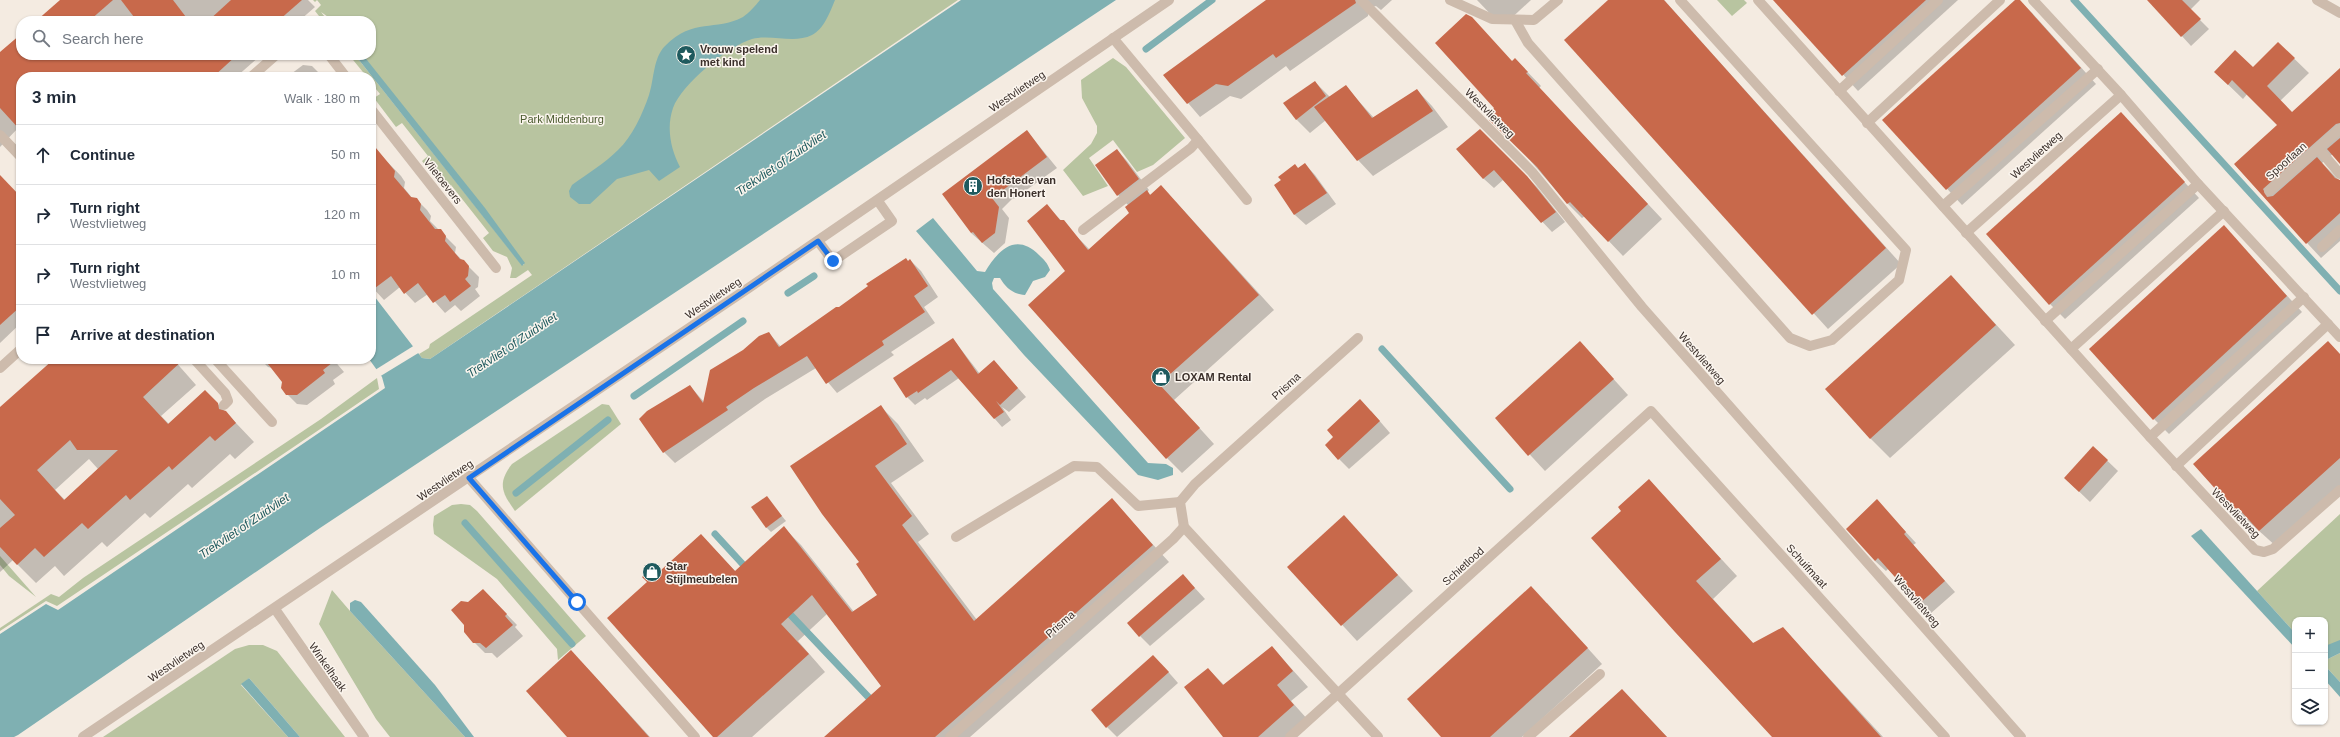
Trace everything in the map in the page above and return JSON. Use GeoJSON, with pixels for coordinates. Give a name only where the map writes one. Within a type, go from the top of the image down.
{"type":"FeatureCollection","features":[{"type":"Feature","properties":{"kind":"street","name":"Westvlietweg"},"geometry":{"type":"LineString","coordinates":[[83,737],[275,609],[878,201],[1169,0]]}},
{"type":"Feature","properties":{"kind":"street","name":"Westvlietweg"},"geometry":{"type":"LineString","coordinates":[[1361,0],[1532,172],[1642,307],[2021,737]]}},
{"type":"Feature","properties":{"kind":"street"},"geometry":{"type":"LineString","coordinates":[[1450,0],[1492,19],[1515,20],[1534,20],[1558,0]]}},
{"type":"Feature","properties":{"kind":"street"},"geometry":{"type":"LineString","coordinates":[[1515,20],[1528,43],[1790,338],[1810,346],[1832,340],[1899,280],[1906,250],[1680,0]]}},
{"type":"Feature","properties":{"kind":"street","name":"Westvlietweg"},"geometry":{"type":"LineString","coordinates":[[1758,0],[2176,466],[2255,550],[2264,552],[2273,549],[2340,490]]}},
{"type":"Feature","properties":{"kind":"street"},"geometry":{"type":"LineString","coordinates":[[1839,91],[1938,0]]}},
{"type":"Feature","properties":{"kind":"street"},"geometry":{"type":"LineString","coordinates":[[1867,123],[2000,0]]}},
{"type":"Feature","properties":{"kind":"street"},"geometry":{"type":"LineString","coordinates":[[2033,0],[2098,69],[2198,184],[2340,337]]}},
{"type":"Feature","properties":{"kind":"street"},"geometry":{"type":"LineString","coordinates":[[2317,0],[2340,13]]}},
{"type":"Feature","properties":{"kind":"street"},"geometry":{"type":"LineString","coordinates":[[1114,38],[1247,200]]}},
{"type":"Feature","properties":{"kind":"street"},"geometry":{"type":"LineString","coordinates":[[257,72],[270,60]]}},
{"type":"Feature","properties":{"kind":"street"},"geometry":{"type":"LineString","coordinates":[[333,60],[342,72]]}},
{"type":"Feature","properties":{"kind":"street"},"geometry":{"type":"LineString","coordinates":[[1942,206],[2098,69]]}},
{"type":"Feature","properties":{"kind":"street","name":"Westvlietweg"},"geometry":{"type":"LineString","coordinates":[[1966,233],[2121,95]]}},
{"type":"Feature","properties":{"kind":"street","name":"Vlietoevers"},"geometry":{"type":"LineString","coordinates":[[376,115],[496,268]]}},
{"type":"Feature","properties":{"kind":"street","name":"Spoorlaan"},"geometry":{"type":"LineString","coordinates":[[2269,191],[2340,129]]}},
{"type":"Feature","properties":{"kind":"street"},"geometry":{"type":"LineString","coordinates":[[0,135],[16,151]]}},
{"type":"Feature","properties":{"kind":"street"},"geometry":{"type":"LineString","coordinates":[[1083,230],[1191,148],[1198,140]]}},
{"type":"Feature","properties":{"kind":"street","name":"Spoorlaan"},"geometry":{"type":"LineString","coordinates":[[2318,148],[2340,174]]}},
{"type":"Feature","properties":{"kind":"street"},"geometry":{"type":"LineString","coordinates":[[2045,321],[2198,184]]}},
{"type":"Feature","properties":{"kind":"street"},"geometry":{"type":"LineString","coordinates":[[818,241],[833,261],[892,221],[878,201]]}},
{"type":"Feature","properties":{"kind":"street"},"geometry":{"type":"LineString","coordinates":[[2071,349],[2224,211]]}},
{"type":"Feature","properties":{"kind":"street"},"geometry":{"type":"LineString","coordinates":[[2322,246],[2340,230]]}},
{"type":"Feature","properties":{"kind":"street"},"geometry":{"type":"LineString","coordinates":[[2150,437],[2304,297]]}},
{"type":"Feature","properties":{"kind":"street"},"geometry":{"type":"LineString","coordinates":[[2176,466],[2328,324]]}},
{"type":"Feature","properties":{"kind":"street","name":"Prisma"},"geometry":{"type":"LineString","coordinates":[[1180,502],[1195,484],[1358,338]]}},
{"type":"Feature","properties":{"kind":"street"},"geometry":{"type":"LineString","coordinates":[[0,368],[16,354]]}},
{"type":"Feature","properties":{"kind":"street"},"geometry":{"type":"LineString","coordinates":[[199,364],[225,393],[228,401],[224,405]]}},
{"type":"Feature","properties":{"kind":"street"},"geometry":{"type":"LineString","coordinates":[[220,364],[272,422]]}},
{"type":"Feature","properties":{"kind":"street","name":"Schietlood"},"geometry":{"type":"LineString","coordinates":[[1290,737],[1651,411]]}},
{"type":"Feature","properties":{"kind":"street","name":"Schuifmaat"},"geometry":{"type":"LineString","coordinates":[[1651,411],[1945,737]]}},
{"type":"Feature","properties":{"kind":"street"},"geometry":{"type":"LineString","coordinates":[[956,537],[1074,466],[1097,467],[1138,506],[1180,502],[1184,527],[1378,737]]}},
{"type":"Feature","properties":{"kind":"street"},"geometry":{"type":"LineString","coordinates":[[469,478],[695,737]]}},
{"type":"Feature","properties":{"kind":"street","name":"Prisma"},"geometry":{"type":"LineString","coordinates":[[950,737],[1173,539],[1184,527]]}},
{"type":"Feature","properties":{"kind":"street","name":"Winkelhaak"},"geometry":{"type":"LineString","coordinates":[[275,609],[364,737]]}},
{"type":"Feature","properties":{"kind":"street"},"geometry":{"type":"LineString","coordinates":[[1528,737],[1600,674]]}},
{"type":"Feature","properties":{"kind":"green space","name":"Park Middenburg"},"geometry":{"type":"Polygon","coordinates":[[[317,0],[958,0],[430,359],[422,358],[419,354],[429,348],[430,344],[532,275],[528,270],[516,278],[510,278],[512,268],[507,257],[493,251],[483,238],[489,233],[451,185],[445,190],[422,161],[428,156],[402,123],[396,127],[376,101],[376,97],[380,94],[376,89],[376,81],[522,265],[524,265],[376,75],[376,72],[373,72],[364,60],[376,60],[376,16],[327,16],[321,12],[324,16],[319,16],[315,11],[321,5],[317,0]]]}},
{"type":"Feature","properties":{"kind":"green space"},"geometry":{"type":"Polygon","coordinates":[[[1717,0],[1744,0],[1747,3],[1732,16],[1717,0]]]}},
{"type":"Feature","properties":{"kind":"green space"},"geometry":{"type":"Polygon","coordinates":[[[1113,58],[1126,67],[1185,138],[1153,165],[1137,172],[1113,140],[1089,158],[1108,186],[1083,196],[1063,170],[1091,144],[1097,133],[1097,126],[1082,98],[1081,80],[1113,58]]]}},
{"type":"Feature","properties":{"kind":"green space","name":"Park Middenburg"},"geometry":{"type":"Polygon","coordinates":[[[353,60],[359,60],[369,72],[363,72],[353,60]]]}},
{"type":"Feature","properties":{"kind":"green space"},"geometry":{"type":"Polygon","coordinates":[[[377,378],[379,389],[57,606],[46,601],[0,631],[0,628],[51,594],[59,597],[83,578],[321,419],[377,378]]]}},
{"type":"Feature","properties":{"kind":"green space"},"geometry":{"type":"Polygon","coordinates":[[[602,404],[609,405],[621,424],[515,511],[507,499],[503,488],[504,477],[512,464],[602,404]]]}},
{"type":"Feature","properties":{"kind":"green space"},"geometry":{"type":"Polygon","coordinates":[[[452,505],[470,505],[477,511],[586,636],[558,660],[557,649],[497,579],[434,534],[434,516],[452,505]]]}},
{"type":"Feature","properties":{"kind":"green space"},"geometry":{"type":"Polygon","coordinates":[[[2340,514],[2340,641],[2328,646],[2328,617],[2292,617],[2292,630],[2257,591],[2340,514]]]}},
{"type":"Feature","properties":{"kind":"green space"},"geometry":{"type":"Polygon","coordinates":[[[0,556],[36,597],[9,576],[0,565],[0,556]]]}},
{"type":"Feature","properties":{"kind":"green space"},"geometry":{"type":"Polygon","coordinates":[[[332,590],[465,737],[390,737],[376,719],[319,624],[332,590]]]}},
{"type":"Feature","properties":{"kind":"green space"},"geometry":{"type":"Polygon","coordinates":[[[249,645],[263,645],[277,651],[345,737],[300,737],[249,678],[241,685],[288,737],[103,737],[235,649],[249,645]]]}},
{"type":"Feature","properties":{"kind":"green space"},"geometry":{"type":"Polygon","coordinates":[[[2340,653],[2340,682],[2328,669],[2328,659],[2340,653]]]}},
{"type":"Feature","properties":{"kind":"water"},"geometry":{"type":"Polygon","coordinates":[[[760,0],[835,0],[829,15],[820,29],[812,35],[798,39],[752,39],[731,49],[696,77],[678,98],[671,116],[670,139],[680,167],[659,181],[649,170],[617,179],[590,204],[579,204],[570,197],[569,191],[572,185],[613,155],[623,145],[632,132],[647,102],[656,63],[665,46],[685,31],[704,26],[723,24],[743,17],[760,0]]]}},
{"type":"Feature","properties":{"kind":"water","name":"Trekvliet of Zuidvliet"},"geometry":{"type":"Polygon","coordinates":[[[961,0],[1116,0],[320,528],[18,735],[14,737],[0,737],[0,634],[46,604],[58,610],[385,388],[382,377],[373,364],[376,364],[376,298],[422,358],[430,359],[961,0]]]}},
{"type":"Feature","properties":{"kind":"water"},"geometry":{"type":"Polygon","coordinates":[[[359,60],[367,60],[485,208],[525,263],[522,266],[376,82],[376,72],[368,72],[359,60]]]}},
{"type":"Feature","properties":{"kind":"water"},"geometry":{"type":"Polygon","coordinates":[[[933,218],[977,271],[985,272],[1002,251],[1015,244],[1031,248],[1044,260],[1050,270],[1045,277],[1033,281],[1025,295],[1010,290],[1000,278],[994,278],[992,283],[993,289],[1148,463],[1166,464],[1173,468],[1173,475],[1158,480],[1138,475],[1024,355],[916,231],[933,218]]]}},
{"type":"Feature","properties":{"kind":"water"},"geometry":{"type":"Polygon","coordinates":[[[2201,529],[2292,630],[2292,645],[2191,536],[2201,529]]]}},
{"type":"Feature","properties":{"kind":"water"},"geometry":{"type":"Polygon","coordinates":[[[355,600],[361,602],[435,685],[474,737],[465,737],[350,611],[350,603],[355,600]]]}},
{"type":"Feature","properties":{"kind":"water"},"geometry":{"type":"Polygon","coordinates":[[[2340,640],[2340,653],[2328,659],[2328,645],[2340,640]]]}},
{"type":"Feature","properties":{"kind":"water"},"geometry":{"type":"Polygon","coordinates":[[[2328,669],[2340,682],[2340,697],[2328,683],[2328,669]]]}},
{"type":"Feature","properties":{"kind":"water"},"geometry":{"type":"Polygon","coordinates":[[[249,678],[300,737],[288,737],[241,684],[249,678]]]}},
{"type":"Feature","properties":{"kind":"pier"},"geometry":{"type":"Polygon","coordinates":[[[415,345],[420,352],[379,377],[375,370],[415,345]]]}},
{"type":"Feature","properties":{"kind":"building"},"geometry":{"type":"Polygon","coordinates":[[[60,0],[113,0],[95,16],[42,16],[60,0]]]}},
{"type":"Feature","properties":{"kind":"building"},"geometry":{"type":"Polygon","coordinates":[[[121,0],[173,0],[185,16],[133,16],[121,0]]]}},
{"type":"Feature","properties":{"kind":"building"},"geometry":{"type":"Polygon","coordinates":[[[231,0],[302,0],[284,16],[213,16],[231,0]]]}},
{"type":"Feature","properties":{"kind":"building"},"geometry":{"type":"Polygon","coordinates":[[[1266,0],[1355,0],[1356,3],[1276,58],[1273,54],[1228,86],[1216,84],[1187,104],[1163,75],[1266,0]]]}},
{"type":"Feature","properties":{"kind":"building"},"geometry":{"type":"Polygon","coordinates":[[[1608,0],[1664,0],[1886,248],[1812,315],[1564,40],[1608,0]]]}},
{"type":"Feature","properties":{"kind":"building"},"geometry":{"type":"Polygon","coordinates":[[[1773,0],[1926,0],[1842,76],[1773,0]]]}},
{"type":"Feature","properties":{"kind":"building"},"geometry":{"type":"Polygon","coordinates":[[[2015,0],[2020,0],[2081,68],[1946,190],[1882,120],[2015,0]]]}},
{"type":"Feature","properties":{"kind":"building"},"geometry":{"type":"Polygon","coordinates":[[[2147,0],[2182,0],[2201,19],[2181,37],[2147,0]]]}},
{"type":"Feature","properties":{"kind":"building"},"geometry":{"type":"Polygon","coordinates":[[[1466,14],[1472,17],[1512,61],[1515,58],[1528,72],[1526,73],[1648,204],[1608,242],[1570,202],[1567,204],[1537,167],[1489,120],[1492,118],[1488,114],[1494,108],[1435,43],[1466,14]]]}},
{"type":"Feature","properties":{"kind":"building"},"geometry":{"type":"Polygon","coordinates":[[[16,38],[16,60],[232,60],[218,72],[16,72],[16,126],[0,108],[0,52],[16,38]]]}},
{"type":"Feature","properties":{"kind":"building"},"geometry":{"type":"Polygon","coordinates":[[[2278,42],[2295,58],[2267,86],[2292,112],[2340,68],[2340,123],[2336,124],[2263,189],[2267,197],[2273,196],[2317,157],[2335,178],[2340,180],[2340,213],[2306,244],[2234,164],[2277,125],[2232,80],[2228,85],[2214,72],[2235,50],[2253,67],[2278,42]]]}},
{"type":"Feature","properties":{"kind":"building"},"geometry":{"type":"Polygon","coordinates":[[[1315,81],[1326,96],[1296,120],[1283,103],[1315,81]]]}},
{"type":"Feature","properties":{"kind":"building"},"geometry":{"type":"Polygon","coordinates":[[[1346,85],[1372,118],[1417,89],[1433,111],[1357,161],[1314,107],[1346,85]]]}},
{"type":"Feature","properties":{"kind":"building"},"geometry":{"type":"Polygon","coordinates":[[[2121,112],[2185,182],[2049,305],[1986,234],[2121,112]]]}},
{"type":"Feature","properties":{"kind":"building"},"geometry":{"type":"Polygon","coordinates":[[[1480,129],[1527,176],[1556,212],[1541,223],[1494,170],[1483,179],[1456,149],[1480,129]]]}},
{"type":"Feature","properties":{"kind":"building","name":"Hofstede van den Honert"},"geometry":{"type":"Polygon","coordinates":[[[1027,130],[1047,157],[1003,190],[1002,188],[992,198],[999,207],[995,233],[982,243],[973,232],[971,233],[942,194],[1027,130]]]}},
{"type":"Feature","properties":{"kind":"building"},"geometry":{"type":"Polygon","coordinates":[[[2340,138],[2340,164],[2327,149],[2340,138]]]}},
{"type":"Feature","properties":{"kind":"building"},"geometry":{"type":"Polygon","coordinates":[[[376,148],[395,171],[394,177],[411,197],[417,198],[421,204],[420,210],[435,229],[441,229],[446,236],[445,241],[460,259],[464,260],[469,266],[468,276],[465,279],[471,286],[450,302],[445,295],[433,303],[418,283],[404,294],[391,276],[376,287],[376,148]]]}},
{"type":"Feature","properties":{"kind":"building"},"geometry":{"type":"Polygon","coordinates":[[[1117,149],[1139,179],[1117,196],[1095,165],[1117,149]]]}},
{"type":"Feature","properties":{"kind":"building"},"geometry":{"type":"Polygon","coordinates":[[[1305,163],[1327,193],[1294,215],[1274,185],[1281,180],[1278,177],[1295,164],[1298,168],[1305,163]]]}},
{"type":"Feature","properties":{"kind":"building"},"geometry":{"type":"Polygon","coordinates":[[[0,175],[16,192],[16,311],[0,325],[0,175]]]}},
{"type":"Feature","properties":{"kind":"building"},"geometry":{"type":"Polygon","coordinates":[[[1161,185],[1259,295],[1159,384],[1200,428],[1166,459],[1028,305],[1065,271],[1027,221],[1047,204],[1060,220],[1064,220],[1088,250],[1129,213],[1125,207],[1147,190],[1150,195],[1161,185]]]}},
{"type":"Feature","properties":{"kind":"building"},"geometry":{"type":"Polygon","coordinates":[[[2224,225],[2287,296],[2153,420],[2089,349],[2224,225]]]}},
{"type":"Feature","properties":{"kind":"building"},"geometry":{"type":"Polygon","coordinates":[[[906,258],[908,261],[910,259],[928,286],[914,296],[925,312],[882,341],[884,345],[826,384],[807,356],[754,388],[726,407],[728,410],[663,453],[639,419],[647,411],[690,385],[703,403],[710,370],[743,350],[759,336],[769,332],[779,347],[836,307],[839,307],[868,286],[866,284],[906,258]]]}},
{"type":"Feature","properties":{"kind":"building"},"geometry":{"type":"Polygon","coordinates":[[[1951,275],[1996,325],[1870,439],[1825,389],[1951,275]]]}},
{"type":"Feature","properties":{"kind":"building"},"geometry":{"type":"Polygon","coordinates":[[[953,338],[978,374],[994,360],[1018,388],[1000,405],[996,401],[1004,412],[994,419],[951,370],[918,393],[917,391],[906,398],[893,378],[953,338]]]}},
{"type":"Feature","properties":{"kind":"building"},"geometry":{"type":"Polygon","coordinates":[[[1580,341],[1614,379],[1528,456],[1495,418],[1580,341]]]}},
{"type":"Feature","properties":{"kind":"building"},"geometry":{"type":"Polygon","coordinates":[[[2328,341],[2340,354],[2340,458],[2259,531],[2239,509],[2236,512],[2193,464],[2328,341]]]}},
{"type":"Feature","properties":{"kind":"building"},"geometry":{"type":"Polygon","coordinates":[[[48,364],[179,364],[143,397],[168,424],[205,390],[218,403],[219,409],[226,411],[236,423],[215,441],[210,436],[172,470],[169,466],[130,500],[126,495],[88,529],[82,523],[44,557],[35,548],[17,565],[0,547],[0,528],[15,515],[0,499],[0,407],[48,364]],[[70,440],[37,470],[64,500],[118,450],[77,450],[70,440]]]}},
{"type":"Feature","properties":{"kind":"building"},"geometry":{"type":"Polygon","coordinates":[[[268,364],[331,364],[323,370],[325,373],[297,395],[286,395],[281,388],[282,382],[268,364]]]}},
{"type":"Feature","properties":{"kind":"building"},"geometry":{"type":"Polygon","coordinates":[[[1360,399],[1380,421],[1338,460],[1325,445],[1333,437],[1327,430],[1360,399]]]}},
{"type":"Feature","properties":{"kind":"building"},"geometry":{"type":"Polygon","coordinates":[[[881,405],[907,444],[875,466],[912,516],[902,525],[974,621],[1112,498],[1153,545],[935,737],[824,737],[881,686],[812,595],[781,624],[809,654],[717,737],[713,737],[607,618],[647,582],[642,577],[657,564],[661,570],[701,534],[735,571],[784,526],[852,612],[877,595],[856,564],[859,562],[822,514],[790,466],[881,405]]]}},
{"type":"Feature","properties":{"kind":"building"},"geometry":{"type":"Polygon","coordinates":[[[2093,446],[2108,460],[2079,492],[2064,478],[2093,446]]]}},
{"type":"Feature","properties":{"kind":"building"},"geometry":{"type":"Polygon","coordinates":[[[1649,479],[1721,559],[1696,581],[1753,643],[1783,627],[1881,737],[1772,737],[1675,632],[1591,538],[1621,511],[1618,507],[1649,479]]]}},
{"type":"Feature","properties":{"kind":"building"},"geometry":{"type":"Polygon","coordinates":[[[767,496],[782,516],[766,528],[751,507],[767,496]]]}},
{"type":"Feature","properties":{"kind":"building"},"geometry":{"type":"Polygon","coordinates":[[[1877,499],[1906,532],[1904,534],[1945,581],[1919,604],[1878,558],[1875,561],[1846,529],[1877,499]]]}},
{"type":"Feature","properties":{"kind":"building"},"geometry":{"type":"Polygon","coordinates":[[[1344,515],[1398,575],[1341,626],[1287,567],[1344,515]]]}},
{"type":"Feature","properties":{"kind":"building"},"geometry":{"type":"Polygon","coordinates":[[[1183,574],[1195,588],[1139,637],[1127,623],[1183,574]]]}},
{"type":"Feature","properties":{"kind":"building"},"geometry":{"type":"Polygon","coordinates":[[[1531,586],[1588,648],[1490,737],[1441,737],[1407,699],[1531,586]]]}},
{"type":"Feature","properties":{"kind":"building"},"geometry":{"type":"Polygon","coordinates":[[[483,589],[507,614],[505,616],[513,625],[486,648],[480,643],[473,643],[464,632],[464,625],[451,610],[461,601],[468,602],[483,589]]]}},
{"type":"Feature","properties":{"kind":"building"},"geometry":{"type":"Polygon","coordinates":[[[1272,646],[1293,671],[1277,685],[1294,705],[1258,737],[1223,737],[1184,687],[1208,668],[1223,685],[1272,646]]]}},
{"type":"Feature","properties":{"kind":"building"},"geometry":{"type":"Polygon","coordinates":[[[571,650],[649,737],[567,737],[526,691],[571,650]]]}},
{"type":"Feature","properties":{"kind":"building"},"geometry":{"type":"Polygon","coordinates":[[[1153,655],[1169,672],[1106,728],[1091,710],[1153,655]]]}},
{"type":"Feature","properties":{"kind":"building"},"geometry":{"type":"Polygon","coordinates":[[[1622,689],[1667,737],[1569,737],[1622,689]]]}},
{"type":"Feature","properties":{"kind":"waterway"},"geometry":{"type":"LineString","coordinates":[[1146,49],[1212,0]]}},
{"type":"Feature","properties":{"kind":"waterway"},"geometry":{"type":"LineString","coordinates":[[2074,0],[2340,291]]}},
{"type":"Feature","properties":{"kind":"waterway"},"geometry":{"type":"LineString","coordinates":[[788,293],[814,276]]}},
{"type":"Feature","properties":{"kind":"waterway"},"geometry":{"type":"LineString","coordinates":[[634,396],[743,321]]}},
{"type":"Feature","properties":{"kind":"waterway"},"geometry":{"type":"LineString","coordinates":[[1382,349],[1510,489]]}},
{"type":"Feature","properties":{"kind":"waterway"},"geometry":{"type":"LineString","coordinates":[[516,493],[608,420]]}},
{"type":"Feature","properties":{"kind":"waterway"},"geometry":{"type":"LineString","coordinates":[[465,523],[572,644]]}},
{"type":"Feature","properties":{"kind":"waterway"},"geometry":{"type":"LineString","coordinates":[[715,534],[749,571]]}},
{"type":"Feature","properties":{"kind":"waterway"},"geometry":{"type":"LineString","coordinates":[[785,609],[874,703]]}},
{"type":"Feature","properties":{"kind":"place","name":"Vrouw spelend met kind"},"geometry":{"type":"Point","coordinates":[686,55]}},
{"type":"Feature","properties":{"kind":"place","name":"Hofstede van den Honert"},"geometry":{"type":"Point","coordinates":[973,186]}},
{"type":"Feature","properties":{"kind":"place","name":"LOXAM Rental"},"geometry":{"type":"Point","coordinates":[1161,377]}},
{"type":"Feature","properties":{"kind":"place","name":"Star Stijlmeubelen"},"geometry":{"type":"Point","coordinates":[652,572]}},
{"type":"Feature","properties":{"kind":"route"},"geometry":{"type":"LineString","coordinates":[[577,602],[469,478],[818,241],[833,261]]}}]}
